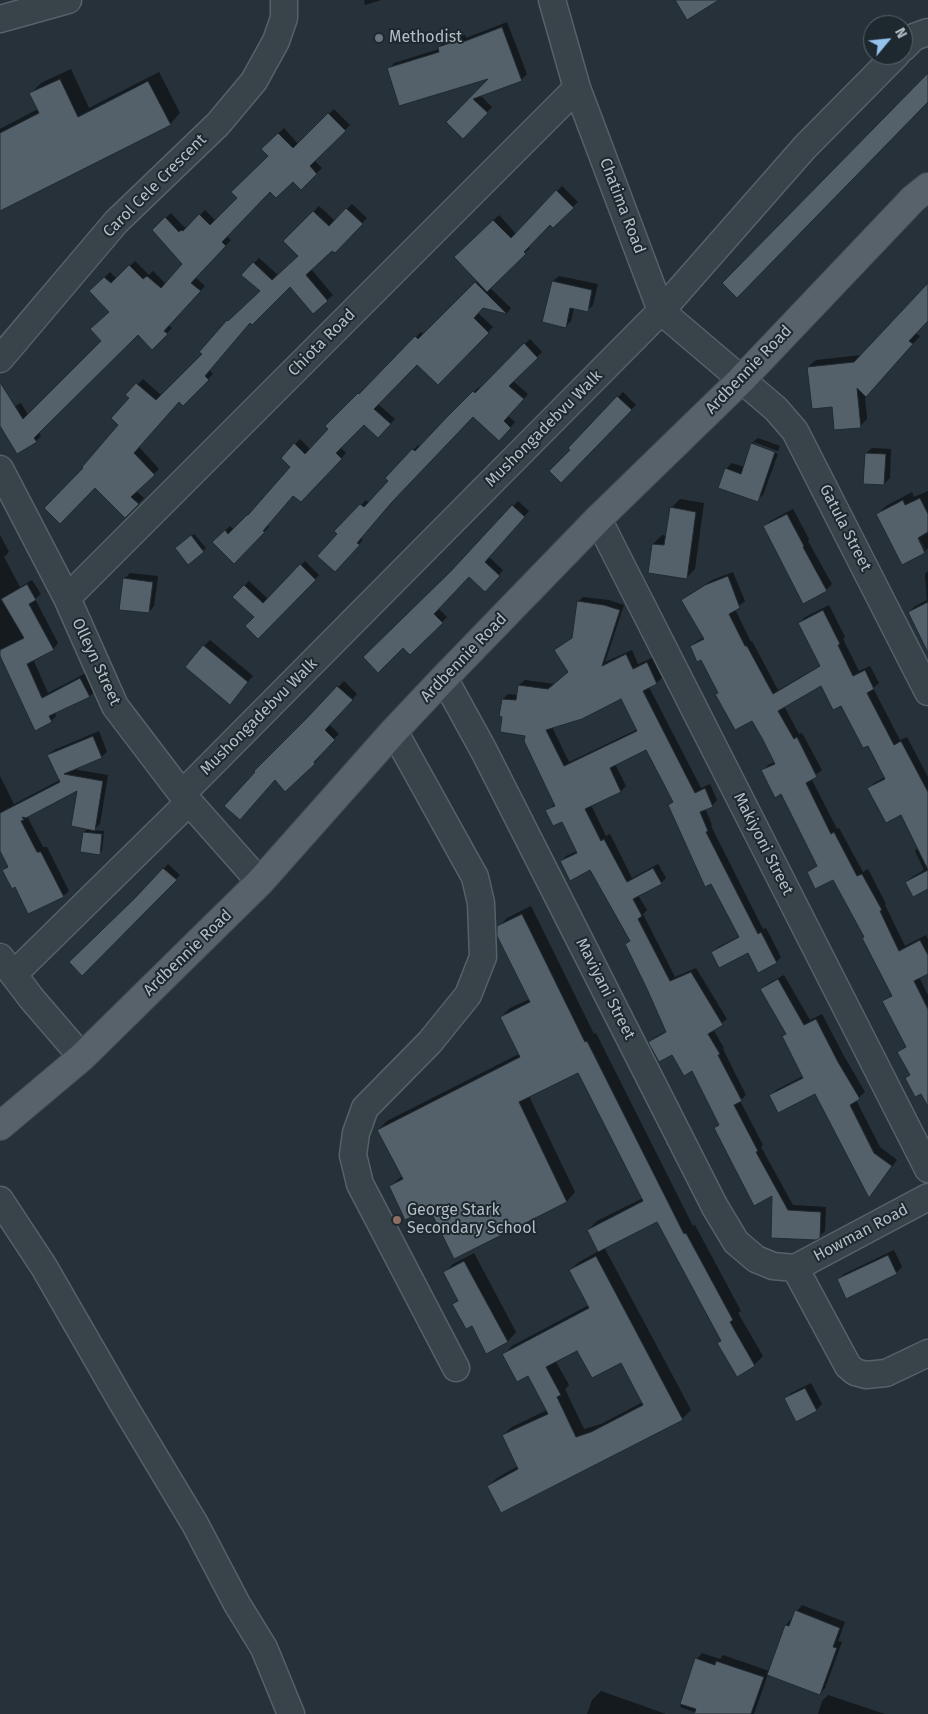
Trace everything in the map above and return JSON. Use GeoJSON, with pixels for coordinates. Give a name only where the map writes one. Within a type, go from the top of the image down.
{"type":"FeatureCollection","features":[{"type":"Feature","properties":{"kind":"main road","name":"Ardbennie Road"},"geometry":{"type":"LineString","coordinates":[[0,1126],[82,1056],[260,882],[444,678],[598,520],[741,380],[913,199],[928,187]]}},
{"type":"Feature","properties":{"kind":"street"},"geometry":{"type":"LineString","coordinates":[[0,19],[68,0]]}},
{"type":"Feature","properties":{"kind":"street","name":"Carol Cele Crescent"},"geometry":{"type":"LineString","coordinates":[[0,359],[116,222],[218,124],[254,81],[276,41],[284,18],[284,0]]}},
{"type":"Feature","properties":{"kind":"street","name":"Chatima Road"},"geometry":{"type":"LineString","coordinates":[[552,0],[577,88],[661,311],[741,380]]}},
{"type":"Feature","properties":{"kind":"street"},"geometry":{"type":"LineString","coordinates":[[913,38],[928,32]]}},
{"type":"Feature","properties":{"kind":"street","name":"Mushongadebvu Walk"},"geometry":{"type":"LineString","coordinates":[[7,966],[186,798],[661,311],[805,147],[886,65]]}},
{"type":"Feature","properties":{"kind":"street","name":"Chiota Road"},"geometry":{"type":"LineString","coordinates":[[67,598],[577,88]]}},
{"type":"Feature","properties":{"kind":"street","name":"Gatula Street"},"geometry":{"type":"LineString","coordinates":[[741,380],[776,409],[795,431],[928,692]]}},
{"type":"Feature","properties":{"kind":"street","name":"Olleyn Street"},"geometry":{"type":"LineString","coordinates":[[0,469],[67,598],[115,706],[186,798],[260,882]]}},
{"type":"Feature","properties":{"kind":"street","name":"Makiyoni Street"},"geometry":{"type":"LineString","coordinates":[[598,520],[928,1169]]}},
{"type":"Feature","properties":{"kind":"street","name":"Maviyani Street"},"geometry":{"type":"LineString","coordinates":[[444,678],[484,751],[715,1206],[736,1242],[756,1259],[774,1266],[794,1268]]}},
{"type":"Feature","properties":{"kind":"street"},"geometry":{"type":"LineString","coordinates":[[394,732],[475,877],[481,903],[483,957],[468,995],[430,1042],[365,1108],[356,1133],[353,1155],[360,1184],[456,1368]]}},
{"type":"Feature","properties":{"kind":"street"},"geometry":{"type":"LineString","coordinates":[[7,966],[32,999],[82,1056]]}},
{"type":"Feature","properties":{"kind":"street","name":"Howman Road"},"geometry":{"type":"LineString","coordinates":[[794,1268],[928,1197]]}},
{"type":"Feature","properties":{"kind":"street"},"geometry":{"type":"LineString","coordinates":[[0,1200],[44,1267],[109,1381],[195,1524],[237,1604],[264,1648],[291,1714]]}},
{"type":"Feature","properties":{"kind":"street"},"geometry":{"type":"LineString","coordinates":[[794,1268],[848,1366],[855,1372],[866,1375],[886,1373],[928,1353]]}},
{"type":"Feature","properties":{"kind":"building"},"geometry":{"type":"Polygon","coordinates":[[[675,0],[719,0],[687,20],[675,0]]]}},
{"type":"Feature","properties":{"kind":"building"},"geometry":{"type":"Polygon","coordinates":[[[502,27],[522,81],[473,99],[488,113],[463,139],[446,122],[488,79],[399,106],[387,68],[439,52],[438,47],[459,40],[460,43],[502,27]]]}},
{"type":"Feature","properties":{"kind":"building"},"geometry":{"type":"Polygon","coordinates":[[[928,73],[928,102],[737,298],[722,283],[928,73]]]}},
{"type":"Feature","properties":{"kind":"building"},"geometry":{"type":"Polygon","coordinates":[[[60,79],[78,117],[148,81],[171,125],[0,211],[0,133],[39,113],[29,93],[60,79]]]}},
{"type":"Feature","properties":{"kind":"building"},"geometry":{"type":"Polygon","coordinates":[[[328,113],[346,131],[310,166],[317,174],[301,190],[293,182],[276,198],[270,192],[222,242],[226,246],[191,283],[201,291],[164,331],[168,334],[152,350],[138,335],[34,438],[37,442],[17,454],[0,426],[0,382],[23,419],[101,341],[90,329],[109,312],[89,291],[104,277],[111,283],[129,265],[143,279],[147,276],[161,288],[182,264],[152,230],[165,217],[179,232],[183,231],[199,214],[210,225],[237,198],[231,192],[268,156],[261,149],[278,133],[293,148],[328,113]]]}},
{"type":"Feature","properties":{"kind":"building"},"geometry":{"type":"Polygon","coordinates":[[[556,190],[574,208],[553,228],[550,225],[524,252],[526,254],[487,292],[454,257],[493,220],[511,238],[556,190]]]}},
{"type":"Feature","properties":{"kind":"building"},"geometry":{"type":"Polygon","coordinates":[[[346,208],[363,224],[335,253],[332,251],[306,275],[328,301],[313,314],[290,287],[252,325],[250,323],[205,376],[209,380],[183,406],[179,402],[134,453],[155,475],[131,497],[139,504],[125,518],[95,488],[60,524],[44,508],[83,468],[118,425],[111,418],[129,398],[125,395],[136,383],[156,400],[202,354],[199,352],[227,320],[260,291],[241,275],[253,262],[272,280],[298,256],[283,241],[313,211],[329,226],[346,208]]]}},
{"type":"Feature","properties":{"kind":"building"},"geometry":{"type":"Polygon","coordinates":[[[552,281],[592,290],[588,312],[570,308],[566,328],[542,322],[552,281]]]}},
{"type":"Feature","properties":{"kind":"building"},"geometry":{"type":"Polygon","coordinates":[[[475,282],[507,314],[483,308],[474,318],[489,333],[438,385],[417,365],[374,409],[391,424],[378,438],[364,425],[336,453],[342,459],[301,502],[293,496],[263,531],[265,532],[234,564],[212,542],[225,530],[228,534],[248,515],[290,467],[281,458],[294,443],[305,454],[328,429],[325,426],[415,336],[418,339],[475,282]]]}},
{"type":"Feature","properties":{"kind":"building"},"geometry":{"type":"Polygon","coordinates":[[[928,283],[928,321],[909,341],[913,344],[866,397],[857,388],[861,428],[834,430],[832,407],[812,409],[807,367],[854,362],[928,283]]]}},
{"type":"Feature","properties":{"kind":"building"},"geometry":{"type":"Polygon","coordinates":[[[524,343],[538,358],[509,386],[524,399],[504,421],[511,428],[499,441],[473,417],[392,502],[357,543],[360,545],[335,572],[317,556],[337,534],[334,531],[360,504],[364,507],[388,481],[385,478],[412,449],[415,451],[473,391],[475,393],[524,343]]]}},
{"type":"Feature","properties":{"kind":"building"},"geometry":{"type":"Polygon","coordinates":[[[617,396],[632,410],[561,483],[549,471],[617,396]]]}},
{"type":"Feature","properties":{"kind":"building"},"geometry":{"type":"Polygon","coordinates":[[[751,443],[775,452],[758,502],[718,488],[725,468],[741,474],[751,443]]]}},
{"type":"Feature","properties":{"kind":"building"},"geometry":{"type":"Polygon","coordinates":[[[865,453],[886,454],[884,485],[863,484],[865,453]]]}},
{"type":"Feature","properties":{"kind":"building"},"geometry":{"type":"Polygon","coordinates":[[[920,498],[928,514],[928,532],[918,538],[925,553],[902,565],[876,514],[903,500],[905,505],[920,498]]]}},
{"type":"Feature","properties":{"kind":"building"},"geometry":{"type":"Polygon","coordinates":[[[512,505],[525,517],[485,562],[500,576],[485,592],[469,577],[434,614],[443,623],[410,655],[403,648],[378,673],[363,657],[451,571],[512,505]]]}},
{"type":"Feature","properties":{"kind":"building"},"geometry":{"type":"Polygon","coordinates":[[[670,507],[696,512],[687,579],[648,573],[652,544],[664,545],[670,507]]]}},
{"type":"Feature","properties":{"kind":"building"},"geometry":{"type":"Polygon","coordinates":[[[787,514],[827,591],[803,604],[763,526],[787,514]]]}},
{"type":"Feature","properties":{"kind":"building"},"geometry":{"type":"Polygon","coordinates":[[[191,535],[204,552],[188,565],[175,548],[191,535]]]}},
{"type":"Feature","properties":{"kind":"building"},"geometry":{"type":"Polygon","coordinates":[[[300,564],[316,580],[258,639],[245,626],[254,617],[232,597],[244,585],[263,603],[300,564]]]}},
{"type":"Feature","properties":{"kind":"building"},"geometry":{"type":"Polygon","coordinates":[[[728,576],[740,608],[729,614],[773,694],[820,666],[798,623],[823,610],[853,676],[865,670],[874,689],[867,693],[894,745],[901,741],[928,792],[928,870],[901,815],[886,823],[867,788],[885,779],[868,746],[863,748],[841,706],[833,710],[821,686],[778,711],[794,739],[797,737],[817,777],[806,783],[831,834],[834,832],[857,876],[862,874],[882,910],[880,911],[899,951],[920,940],[928,955],[928,974],[914,981],[928,1009],[928,1107],[921,1094],[915,1097],[905,1078],[910,1075],[897,1052],[906,1047],[882,1001],[892,996],[862,938],[864,937],[833,880],[815,889],[807,872],[817,866],[781,794],[775,798],[761,770],[775,764],[763,740],[752,721],[735,730],[715,694],[718,693],[701,660],[697,662],[690,646],[704,639],[681,600],[705,585],[728,576]]]}},
{"type":"Feature","properties":{"kind":"building"},"geometry":{"type":"Polygon","coordinates":[[[123,578],[153,582],[149,613],[119,610],[123,578]]]}},
{"type":"Feature","properties":{"kind":"building"},"geometry":{"type":"Polygon","coordinates":[[[27,584],[36,600],[29,604],[54,650],[27,664],[42,698],[80,678],[90,697],[49,716],[52,722],[35,731],[0,656],[0,650],[24,638],[1,599],[27,584]]]}},
{"type":"Feature","properties":{"kind":"building"},"geometry":{"type":"Polygon","coordinates":[[[577,601],[604,605],[620,610],[602,666],[626,654],[633,669],[647,662],[657,684],[643,691],[695,793],[705,788],[713,807],[700,812],[708,831],[706,832],[758,934],[761,932],[777,963],[758,973],[748,953],[719,968],[711,952],[739,937],[711,884],[705,887],[668,805],[673,802],[646,750],[610,768],[621,792],[585,809],[601,841],[604,839],[627,882],[653,868],[662,884],[633,899],[642,916],[638,919],[670,981],[691,972],[723,1025],[708,1034],[720,1054],[718,1055],[742,1101],[734,1105],[758,1151],[756,1152],[788,1210],[821,1212],[820,1238],[816,1240],[771,1238],[772,1196],[754,1206],[714,1128],[719,1125],[692,1071],[684,1076],[672,1055],[659,1062],[648,1042],[666,1032],[625,944],[630,941],[590,870],[570,881],[560,861],[577,853],[562,822],[553,826],[545,810],[555,806],[524,741],[525,736],[500,732],[502,717],[499,716],[502,699],[516,700],[518,685],[548,689],[568,672],[554,650],[572,638],[577,601]],[[621,699],[582,719],[546,730],[564,766],[637,731],[621,699]]]}},
{"type":"Feature","properties":{"kind":"building"},"geometry":{"type":"Polygon","coordinates":[[[928,602],[928,653],[908,612],[928,602]]]}},
{"type":"Feature","properties":{"kind":"building"},"geometry":{"type":"Polygon","coordinates":[[[203,645],[248,682],[230,705],[185,667],[203,645]]]}},
{"type":"Feature","properties":{"kind":"building"},"geometry":{"type":"Polygon","coordinates":[[[337,686],[353,700],[325,730],[335,740],[314,762],[315,764],[285,792],[275,780],[240,820],[224,806],[254,771],[337,686]]]}},
{"type":"Feature","properties":{"kind":"building"},"geometry":{"type":"Polygon","coordinates":[[[93,736],[102,758],[64,774],[103,781],[95,831],[71,826],[77,791],[26,818],[22,817],[24,820],[21,821],[37,852],[41,852],[64,897],[28,914],[15,887],[12,889],[2,870],[8,867],[0,851],[0,813],[60,782],[47,755],[93,736]]]}},
{"type":"Feature","properties":{"kind":"building"},"geometry":{"type":"Polygon","coordinates":[[[83,832],[102,834],[100,855],[80,852],[83,832]]]}},
{"type":"Feature","properties":{"kind":"building"},"geometry":{"type":"Polygon","coordinates":[[[163,868],[177,880],[82,976],[69,962],[163,868]]]}},
{"type":"Feature","properties":{"kind":"building"},"geometry":{"type":"Polygon","coordinates":[[[928,870],[928,889],[913,897],[905,882],[928,870]]]}},
{"type":"Feature","properties":{"kind":"building"},"geometry":{"type":"Polygon","coordinates":[[[522,914],[585,1042],[587,1041],[684,1234],[686,1233],[733,1320],[730,1322],[755,1366],[737,1377],[717,1343],[721,1341],[657,1222],[598,1252],[587,1230],[643,1201],[578,1073],[519,1102],[567,1202],[454,1259],[429,1208],[405,1220],[389,1186],[403,1179],[377,1130],[520,1057],[500,1017],[530,1002],[497,936],[497,926],[522,914]]]}},
{"type":"Feature","properties":{"kind":"building"},"geometry":{"type":"Polygon","coordinates":[[[778,979],[804,1025],[816,1019],[860,1099],[850,1105],[874,1153],[892,1166],[869,1198],[815,1094],[778,1113],[769,1095],[803,1078],[782,1036],[786,1034],[760,989],[778,979]]]}},
{"type":"Feature","properties":{"kind":"building"},"geometry":{"type":"Polygon","coordinates":[[[888,1255],[897,1274],[846,1299],[837,1279],[888,1255]]]}},
{"type":"Feature","properties":{"kind":"building"},"geometry":{"type":"Polygon","coordinates":[[[596,1256],[683,1420],[501,1513],[487,1486],[518,1469],[502,1435],[548,1414],[528,1376],[517,1382],[502,1354],[589,1308],[569,1270],[596,1256]],[[577,1351],[546,1367],[561,1395],[557,1397],[576,1437],[591,1432],[643,1405],[621,1363],[592,1378],[577,1351]]]}},
{"type":"Feature","properties":{"kind":"building"},"geometry":{"type":"Polygon","coordinates":[[[464,1261],[508,1342],[486,1354],[472,1326],[466,1329],[452,1304],[458,1301],[443,1272],[464,1261]]]}},
{"type":"Feature","properties":{"kind":"building"},"geometry":{"type":"Polygon","coordinates":[[[805,1388],[817,1411],[796,1422],[784,1398],[805,1388]]]}},
{"type":"Feature","properties":{"kind":"building"},"geometry":{"type":"Polygon","coordinates":[[[795,1610],[840,1628],[833,1647],[837,1648],[820,1695],[767,1675],[785,1625],[789,1626],[795,1610]]]}},
{"type":"Feature","properties":{"kind":"building"},"geometry":{"type":"Polygon","coordinates":[[[695,1658],[715,1665],[716,1661],[764,1677],[751,1714],[694,1714],[696,1709],[680,1704],[695,1658]]]}},
{"type":"Feature","properties":{"kind":"place","name":"Methodist"},"geometry":{"type":"Point","coordinates":[379,38]}},
{"type":"Feature","properties":{"kind":"place","name":"George Stark Secondary School"},"geometry":{"type":"Point","coordinates":[397,1220]}}]}
